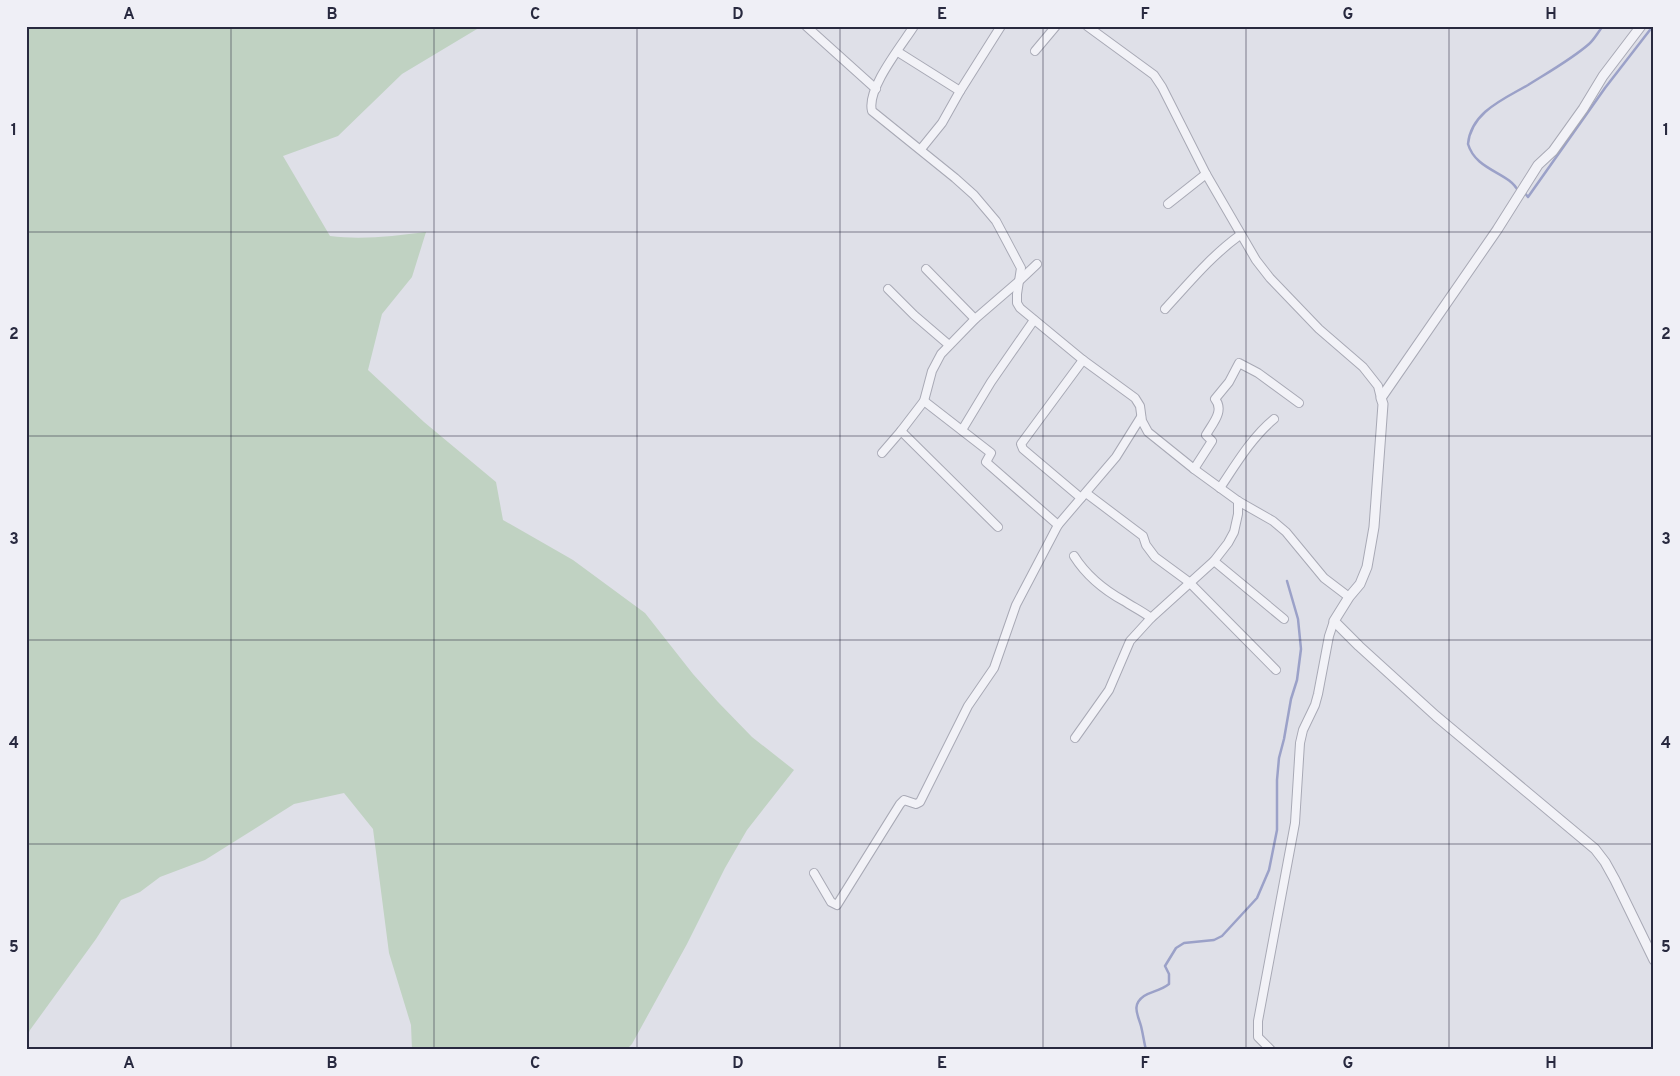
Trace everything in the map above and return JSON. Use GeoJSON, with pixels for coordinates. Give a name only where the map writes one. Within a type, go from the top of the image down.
{"type":"FeatureCollection","features":[{"type":"Feature","properties":{"kind":"street"},"geometry":{"type":"LineString","coordinates":[[806,26],[876,89]]}},
{"type":"Feature","properties":{"kind":"street"},"geometry":{"type":"LineString","coordinates":[[914,26],[884,70],[876,89],[872,111],[921,149],[974,195],[996,221],[1020,264],[1022,272],[1017,302],[1020,308],[1082,360],[1135,398],[1140,406],[1144,427],[1148,432],[1194,470],[1238,501],[1273,521],[1286,532],[1324,578],[1349,597]]}},
{"type":"Feature","properties":{"kind":"street"},"geometry":{"type":"LineString","coordinates":[[921,149],[942,123],[1001,26]]}},
{"type":"Feature","properties":{"kind":"street"},"geometry":{"type":"LineString","coordinates":[[1035,51],[1056,26]]}},
{"type":"Feature","properties":{"kind":"street"},"geometry":{"type":"LineString","coordinates":[[1087,26],[1154,75],[1162,87],[1206,174],[1256,260],[1270,278],[1319,329],[1362,367],[1378,386],[1382,398],[1372,535],[1367,567],[1360,584],[1349,597],[1334,621],[1329,636],[1318,694],[1303,730],[1300,743],[1295,823],[1257,1032],[1261,1041],[1271,1050]]}},
{"type":"Feature","properties":{"kind":"street"},"geometry":{"type":"LineString","coordinates":[[1382,398],[1497,230],[1538,165],[1553,151],[1583,109],[1603,76],[1642,26]]}},
{"type":"Feature","properties":{"kind":"street"},"geometry":{"type":"LineString","coordinates":[[898,52],[960,91]]}},
{"type":"Feature","properties":{"kind":"street"},"geometry":{"type":"LineString","coordinates":[[1168,204],[1206,174]]}},
{"type":"Feature","properties":{"kind":"street"},"geometry":{"type":"LineString","coordinates":[[1165,309],[1202,267],[1240,235]]}},
{"type":"Feature","properties":{"kind":"street"},"geometry":{"type":"LineString","coordinates":[[882,452],[902,431],[924,401],[935,363],[949,345],[1036,264]]}},
{"type":"Feature","properties":{"kind":"street"},"geometry":{"type":"LineString","coordinates":[[926,269],[975,319]]}},
{"type":"Feature","properties":{"kind":"street"},"geometry":{"type":"LineString","coordinates":[[888,289],[920,321],[949,345]]}},
{"type":"Feature","properties":{"kind":"street"},"geometry":{"type":"LineString","coordinates":[[962,430],[991,382],[1034,320]]}},
{"type":"Feature","properties":{"kind":"street"},"geometry":{"type":"LineString","coordinates":[[1082,360],[1020,438],[1021,447],[1084,495],[1143,536],[1146,545],[1155,557],[1189,582],[1276,670]]}},
{"type":"Feature","properties":{"kind":"street"},"geometry":{"type":"LineString","coordinates":[[1194,470],[1212,441],[1206,435],[1220,411],[1219,404],[1215,400],[1229,382],[1239,363],[1258,373],[1300,403]]}},
{"type":"Feature","properties":{"kind":"street"},"geometry":{"type":"LineString","coordinates":[[924,401],[991,453],[986,462],[1058,525]]}},
{"type":"Feature","properties":{"kind":"street"},"geometry":{"type":"LineString","coordinates":[[814,874],[831,902],[837,904],[900,804],[904,800],[916,804],[920,802],[968,706],[994,668],[1016,605],[1058,525],[1116,457],[1141,417]]}},
{"type":"Feature","properties":{"kind":"street"},"geometry":{"type":"LineString","coordinates":[[1220,488],[1251,443],[1274,419]]}},
{"type":"Feature","properties":{"kind":"street"},"geometry":{"type":"LineString","coordinates":[[902,431],[998,527]]}},
{"type":"Feature","properties":{"kind":"street"},"geometry":{"type":"LineString","coordinates":[[1075,738],[1109,690],[1130,641],[1150,618],[1214,561],[1228,543],[1234,532],[1238,514],[1238,501]]}},
{"type":"Feature","properties":{"kind":"street"},"geometry":{"type":"LineString","coordinates":[[1074,556],[1094,580],[1150,618]]}},
{"type":"Feature","properties":{"kind":"street"},"geometry":{"type":"LineString","coordinates":[[1214,561],[1284,619]]}},
{"type":"Feature","properties":{"kind":"street"},"geometry":{"type":"LineString","coordinates":[[1334,621],[1436,716],[1595,849],[1615,880],[1654,960]]}},
{"type":"Feature","properties":{"kind":"green space"},"geometry":{"type":"Polygon","coordinates":[[[26,26],[482,26],[402,74],[338,136],[283,156],[330,236],[366,238],[426,232],[412,277],[382,314],[368,370],[424,422],[496,482],[503,520],[573,560],[645,613],[693,674],[718,702],[752,737],[794,770],[747,830],[632,1044],[626,1050],[412,1050],[411,1025],[389,953],[373,829],[344,793],[294,804],[205,860],[160,877],[140,892],[121,900],[96,939],[30,1030],[26,1039],[26,26]]]}},
{"type":"Feature","properties":{"kind":"waterway"},"geometry":{"type":"LineString","coordinates":[[1518,191],[1508,179],[1485,166],[1472,153],[1468,144],[1470,133],[1475,123],[1499,101],[1551,71],[1582,50],[1593,40],[1603,26]]}},
{"type":"Feature","properties":{"kind":"waterway"},"geometry":{"type":"LineString","coordinates":[[1524,192],[1528,197],[1605,88],[1653,26]]}},
{"type":"Feature","properties":{"kind":"waterway"},"geometry":{"type":"LineString","coordinates":[[1146,1050],[1136,1010],[1140,999],[1169,984],[1169,974],[1165,966],[1176,948],[1184,943],[1214,940],[1222,936],[1257,898],[1269,870],[1277,830],[1279,758],[1291,699],[1297,680],[1301,649],[1298,619],[1287,581]]}}]}
